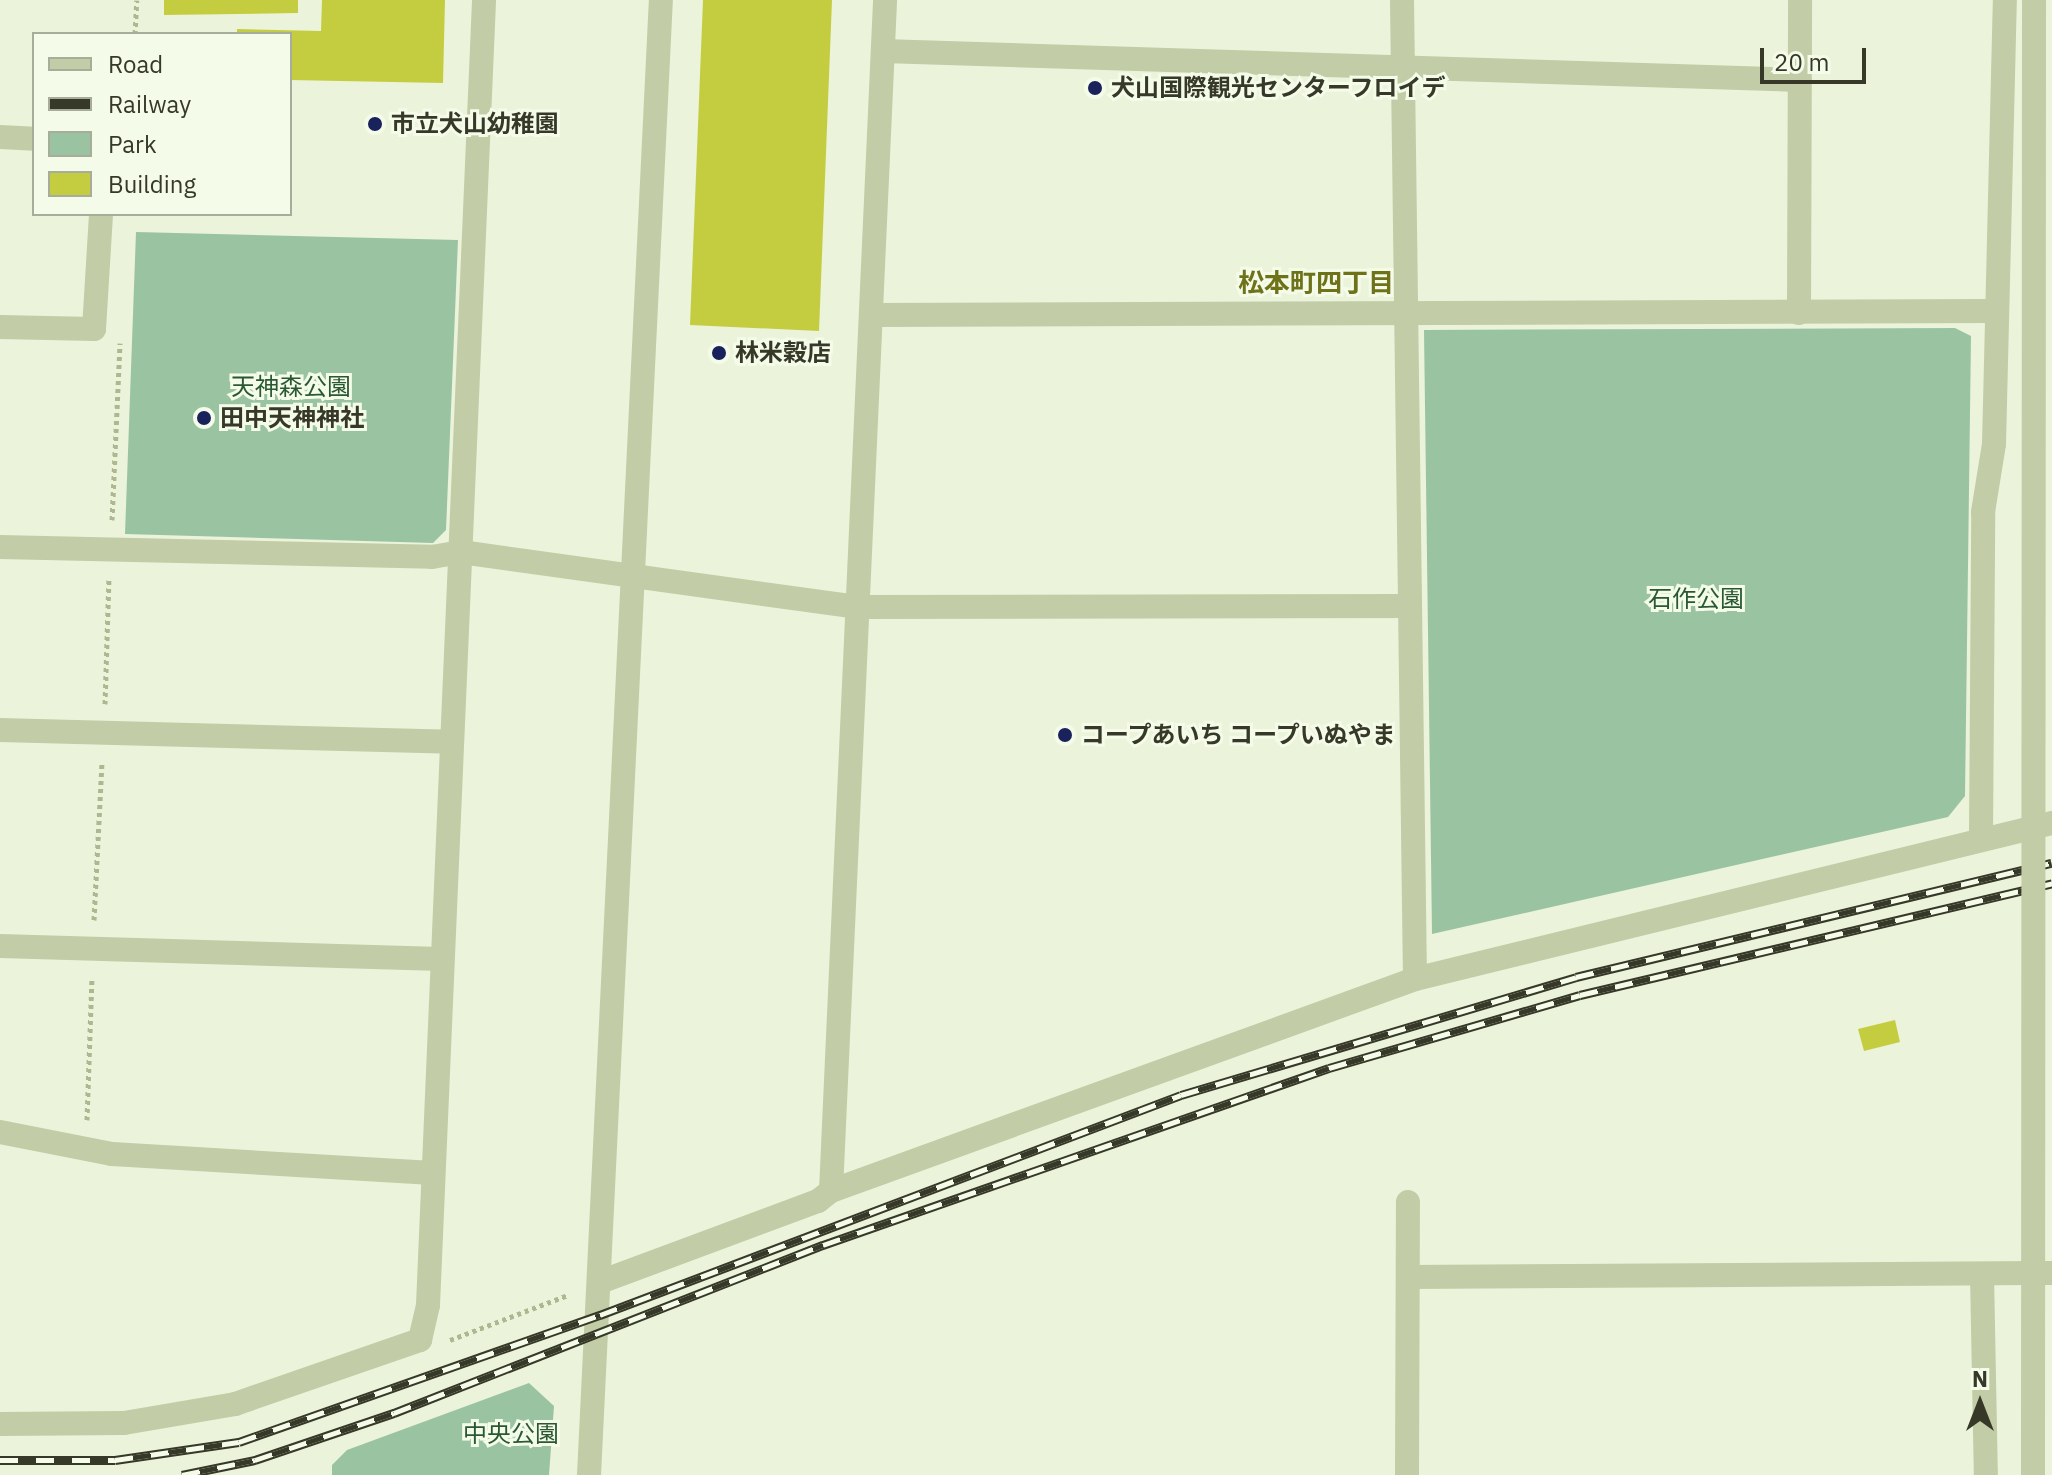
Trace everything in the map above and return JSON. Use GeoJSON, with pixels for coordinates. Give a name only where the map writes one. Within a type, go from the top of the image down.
{"type":"FeatureCollection","features":[{"type":"Feature","properties":{"kind":"street"},"geometry":{"type":"LineString","coordinates":[[0,1424],[124,1423],[235,1404],[420,1340],[428,1305],[484,0]]}},
{"type":"Feature","properties":{"kind":"street"},"geometry":{"type":"LineString","coordinates":[[589,1475],[661,0]]}},
{"type":"Feature","properties":{"kind":"street"},"geometry":{"type":"LineString","coordinates":[[831,1191],[855,607],[872,315],[885,0]]}},
{"type":"Feature","properties":{"kind":"street"},"geometry":{"type":"LineString","coordinates":[[1402,0],[1415,979]]}},
{"type":"Feature","properties":{"kind":"street"},"geometry":{"type":"LineString","coordinates":[[1799,313],[1800,0]]}},
{"type":"Feature","properties":{"kind":"street"},"geometry":{"type":"LineString","coordinates":[[1981,837],[1983,512],[1994,444],[2005,0]]}},
{"type":"Feature","properties":{"kind":"street"},"geometry":{"type":"LineString","coordinates":[[2033,1475],[2034,0]]}},
{"type":"Feature","properties":{"kind":"street"},"geometry":{"type":"LineString","coordinates":[[883,51],[1800,80]]}},
{"type":"Feature","properties":{"kind":"street"},"geometry":{"type":"LineString","coordinates":[[0,137],[32,139]]}},
{"type":"Feature","properties":{"kind":"street"},"geometry":{"type":"LineString","coordinates":[[0,327],[94,329],[101,216]]}},
{"type":"Feature","properties":{"kind":"street"},"geometry":{"type":"LineString","coordinates":[[872,315],[1995,311]]}},
{"type":"Feature","properties":{"kind":"street"},"geometry":{"type":"LineString","coordinates":[[0,547],[432,557],[461,552],[855,607],[1410,606]]}},
{"type":"Feature","properties":{"kind":"street"},"geometry":{"type":"LineString","coordinates":[[0,730],[104,730],[452,742]]}},
{"type":"Feature","properties":{"kind":"street"},"geometry":{"type":"LineString","coordinates":[[600,1282],[818,1201],[831,1191],[1415,979],[1981,837],[2052,823]]}},
{"type":"Feature","properties":{"kind":"street"},"geometry":{"type":"LineString","coordinates":[[0,946],[441,959]]}},
{"type":"Feature","properties":{"kind":"street"},"geometry":{"type":"LineString","coordinates":[[0,1132],[86,1149],[432,1173]]}},
{"type":"Feature","properties":{"kind":"street"},"geometry":{"type":"LineString","coordinates":[[1407,1475],[1408,1202]]}},
{"type":"Feature","properties":{"kind":"street"},"geometry":{"type":"LineString","coordinates":[[1408,1277],[2052,1273]]}},
{"type":"Feature","properties":{"kind":"street"},"geometry":{"type":"LineString","coordinates":[[1982,1274],[1986,1475]]}},
{"type":"Feature","properties":{"kind":"path"},"geometry":{"type":"LineString","coordinates":[[135,32],[137,0]]}},
{"type":"Feature","properties":{"kind":"path"},"geometry":{"type":"LineString","coordinates":[[86,1149],[121,336]]}},
{"type":"Feature","properties":{"kind":"path"},"geometry":{"type":"LineString","coordinates":[[420,1340],[436,1346],[600,1282]]}},
{"type":"Feature","properties":{"kind":"green space","name":"天神森公園"},"geometry":{"type":"Polygon","coordinates":[[[136,232],[458,240],[446,530],[433,543],[125,534],[136,232]]]}},
{"type":"Feature","properties":{"kind":"green space","name":"石作公園"},"geometry":{"type":"Polygon","coordinates":[[[1955,328],[1971,336],[1965,796],[1948,817],[1432,934],[1424,330],[1955,328]]]}},
{"type":"Feature","properties":{"kind":"green space","name":"中央公園"},"geometry":{"type":"Polygon","coordinates":[[[529,1383],[554,1406],[549,1475],[332,1475],[332,1465],[347,1450],[529,1383]]]}},
{"type":"Feature","properties":{"kind":"building"},"geometry":{"type":"Polygon","coordinates":[[[164,0],[298,0],[298,13],[164,15],[164,0]]]}},
{"type":"Feature","properties":{"kind":"building"},"geometry":{"type":"Polygon","coordinates":[[[322,0],[445,0],[443,83],[292,80],[292,32],[237,32],[237,29],[321,31],[322,0]]]}},
{"type":"Feature","properties":{"kind":"building"},"geometry":{"type":"Polygon","coordinates":[[[703,0],[832,0],[819,331],[690,325],[703,0]]]}},
{"type":"Feature","properties":{"kind":"building"},"geometry":{"type":"Polygon","coordinates":[[[1895,1020],[1900,1042],[1864,1051],[1858,1029],[1895,1020]]]}},
{"type":"Feature","properties":{"kind":"railway"},"geometry":{"type":"LineString","coordinates":[[0,1460],[115,1460],[239,1442],[600,1315],[1181,1095],[1576,977],[2052,863]]}},
{"type":"Feature","properties":{"kind":"railway"},"geometry":{"type":"LineString","coordinates":[[182,1475],[255,1460],[394,1413],[823,1245],[1329,1068],[1580,995],[2052,883]]}},
{"type":"Feature","properties":{"kind":"place","name":"犬山国際観光センターフロイデ"},"geometry":{"type":"Point","coordinates":[1095,88]}},
{"type":"Feature","properties":{"kind":"place","name":"市立犬山幼稚園"},"geometry":{"type":"Point","coordinates":[375,124]}},
{"type":"Feature","properties":{"kind":"place","name":"林米穀店"},"geometry":{"type":"Point","coordinates":[719,353]}},
{"type":"Feature","properties":{"kind":"place","name":"田中天神神社"},"geometry":{"type":"Point","coordinates":[204,418]}},
{"type":"Feature","properties":{"kind":"place","name":"コープあいち コープいぬやま"},"geometry":{"type":"Point","coordinates":[1065,735]}},
{"type":"Feature","properties":{"kind":"district","name":"松本町四丁目"},"geometry":{"type":"Point","coordinates":[1316,283]}}]}
